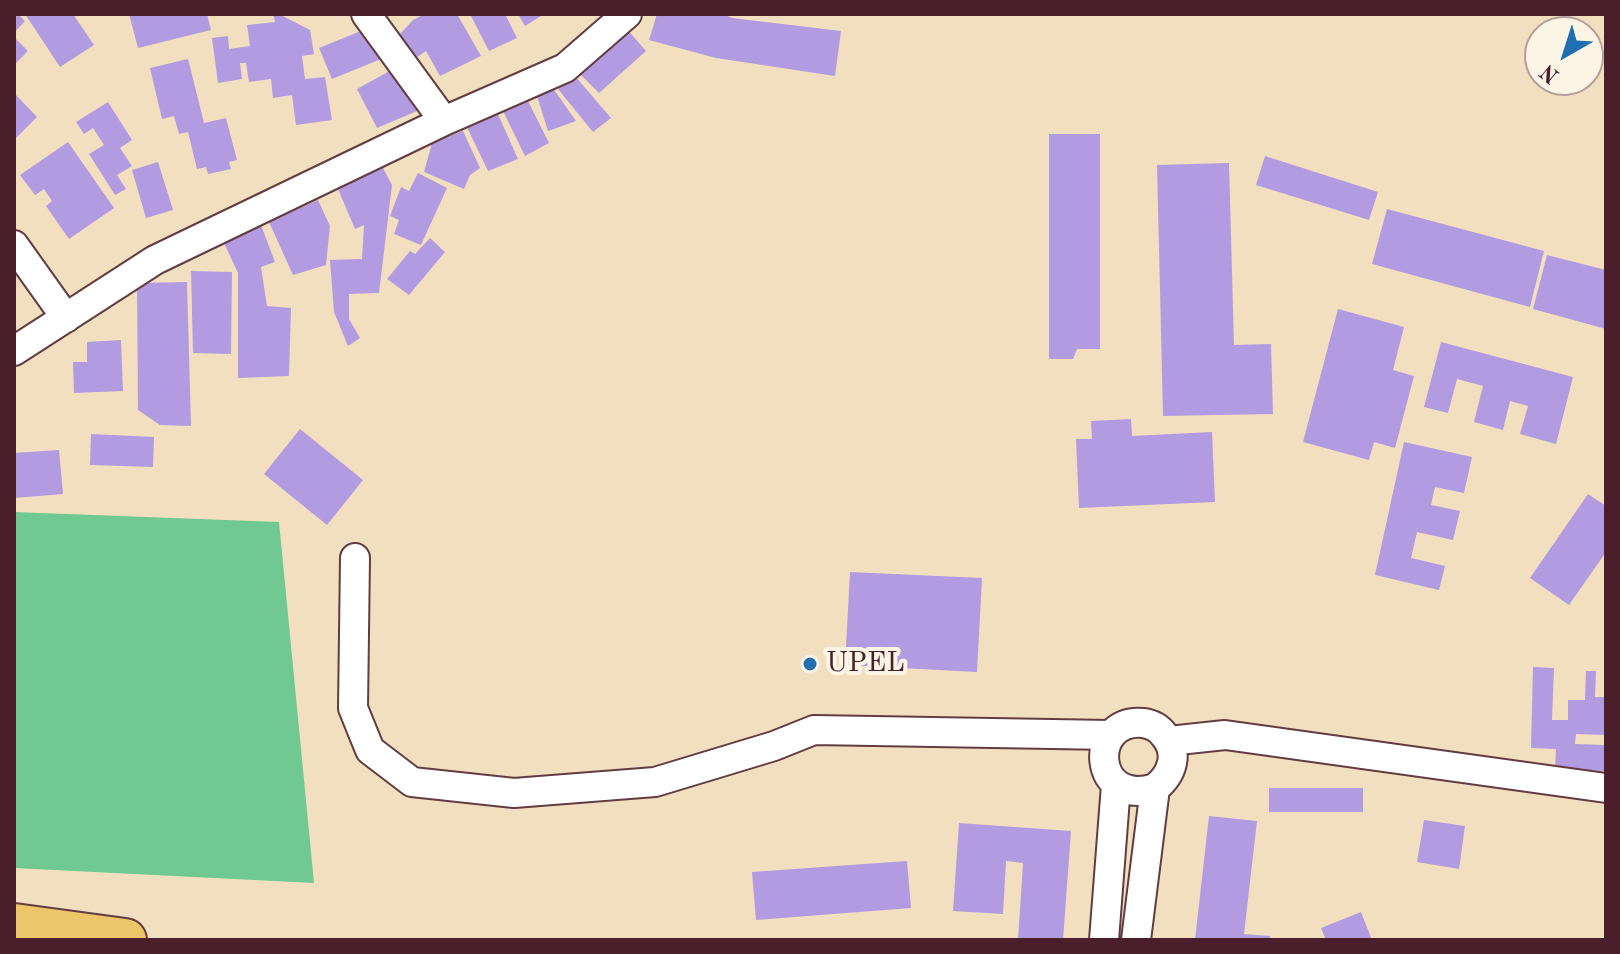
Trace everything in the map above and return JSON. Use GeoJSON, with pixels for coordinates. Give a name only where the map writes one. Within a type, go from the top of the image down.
{"type":"FeatureCollection","features":[{"type":"Feature","properties":{"kind":"main road"},"geometry":{"type":"LineString","coordinates":[[14,925],[125,940]]}},
{"type":"Feature","properties":{"kind":"street"},"geometry":{"type":"LineString","coordinates":[[366,14],[444,121]]}},
{"type":"Feature","properties":{"kind":"street"},"geometry":{"type":"LineString","coordinates":[[14,351],[155,260],[444,121],[565,68],[627,14]]}},
{"type":"Feature","properties":{"kind":"street"},"geometry":{"type":"LineString","coordinates":[[14,245],[66,318]]}},
{"type":"Feature","properties":{"kind":"street"},"geometry":{"type":"LineString","coordinates":[[355,558],[353,708],[370,750],[412,782],[514,793],[655,782],[774,746],[814,730],[1111,735]]}},
{"type":"Feature","properties":{"kind":"street"},"geometry":{"type":"LineString","coordinates":[[1135,723],[1149,724],[1161,730],[1169,741],[1173,754],[1172,768],[1166,780],[1155,788],[1142,792],[1128,791],[1116,785],[1108,774],[1103,761],[1105,747],[1111,735],[1122,727],[1135,723]]}},
{"type":"Feature","properties":{"kind":"street"},"geometry":{"type":"LineString","coordinates":[[1169,741],[1225,735],[1606,788]]}},
{"type":"Feature","properties":{"kind":"street"},"geometry":{"type":"LineString","coordinates":[[1104,940],[1116,785]]}},
{"type":"Feature","properties":{"kind":"street"},"geometry":{"type":"LineString","coordinates":[[1136,940],[1155,788]]}},
{"type":"Feature","properties":{"kind":"green space"},"geometry":{"type":"Polygon","coordinates":[[[14,512],[279,522],[314,883],[14,868],[14,512]]]}},
{"type":"Feature","properties":{"kind":"building"},"geometry":{"type":"Polygon","coordinates":[[[14,14],[25,21],[14,33],[14,14]]]}},
{"type":"Feature","properties":{"kind":"building"},"geometry":{"type":"Polygon","coordinates":[[[25,14],[73,14],[94,45],[60,67],[25,14]]]}},
{"type":"Feature","properties":{"kind":"building"},"geometry":{"type":"Polygon","coordinates":[[[129,14],[207,14],[211,30],[138,48],[129,14]]]}},
{"type":"Feature","properties":{"kind":"building"},"geometry":{"type":"Polygon","coordinates":[[[273,14],[310,30],[314,54],[302,56],[305,79],[325,77],[332,120],[296,125],[292,95],[273,98],[271,79],[249,82],[246,63],[240,63],[242,79],[218,83],[212,38],[228,36],[229,49],[250,46],[247,25],[275,22],[273,14]]]}},
{"type":"Feature","properties":{"kind":"building"},"geometry":{"type":"Polygon","coordinates":[[[425,14],[457,14],[481,56],[440,76],[426,51],[416,58],[399,35],[413,20],[425,14]]]}},
{"type":"Feature","properties":{"kind":"building"},"geometry":{"type":"Polygon","coordinates":[[[470,14],[505,14],[517,38],[489,51],[470,14]]]}},
{"type":"Feature","properties":{"kind":"building"},"geometry":{"type":"Polygon","coordinates":[[[518,14],[544,14],[525,26],[518,14]]]}},
{"type":"Feature","properties":{"kind":"building"},"geometry":{"type":"Polygon","coordinates":[[[657,14],[723,14],[732,18],[841,31],[835,76],[716,58],[649,40],[657,14]]]}},
{"type":"Feature","properties":{"kind":"building"},"geometry":{"type":"Polygon","coordinates":[[[368,28],[381,59],[332,79],[319,48],[368,28]]]}},
{"type":"Feature","properties":{"kind":"building"},"geometry":{"type":"Polygon","coordinates":[[[626,28],[646,51],[599,93],[578,72],[626,28]]]}},
{"type":"Feature","properties":{"kind":"building"},"geometry":{"type":"Polygon","coordinates":[[[14,37],[28,51],[14,65],[14,37]]]}},
{"type":"Feature","properties":{"kind":"building"},"geometry":{"type":"Polygon","coordinates":[[[188,59],[204,123],[226,118],[237,160],[229,162],[231,169],[208,174],[206,167],[197,169],[188,132],[179,134],[174,116],[162,119],[150,68],[188,59]]]}},
{"type":"Feature","properties":{"kind":"building"},"geometry":{"type":"Polygon","coordinates":[[[393,69],[424,108],[377,128],[357,89],[393,69]]]}},
{"type":"Feature","properties":{"kind":"building"},"geometry":{"type":"Polygon","coordinates":[[[575,76],[611,118],[593,132],[558,89],[575,76]]]}},
{"type":"Feature","properties":{"kind":"building"},"geometry":{"type":"Polygon","coordinates":[[[550,84],[576,121],[548,131],[535,90],[550,84]]]}},
{"type":"Feature","properties":{"kind":"building"},"geometry":{"type":"Polygon","coordinates":[[[14,93],[37,117],[14,140],[14,93]]]}},
{"type":"Feature","properties":{"kind":"building"},"geometry":{"type":"Polygon","coordinates":[[[528,101],[549,143],[525,156],[503,111],[528,101]]]}},
{"type":"Feature","properties":{"kind":"building"},"geometry":{"type":"Polygon","coordinates":[[[108,102],[132,140],[120,148],[132,166],[117,175],[126,189],[115,195],[89,154],[104,145],[93,128],[84,134],[76,122],[108,102]]]}},
{"type":"Feature","properties":{"kind":"building"},"geometry":{"type":"Polygon","coordinates":[[[497,112],[518,159],[488,171],[466,125],[497,112]]]}},
{"type":"Feature","properties":{"kind":"building"},"geometry":{"type":"Polygon","coordinates":[[[463,131],[480,168],[470,175],[464,189],[424,172],[432,143],[463,131]]]}},
{"type":"Feature","properties":{"kind":"building"},"geometry":{"type":"Polygon","coordinates":[[[1049,134],[1100,134],[1100,349],[1077,349],[1073,359],[1049,359],[1049,134]]]}},
{"type":"Feature","properties":{"kind":"building"},"geometry":{"type":"Polygon","coordinates":[[[68,142],[114,208],[69,239],[46,206],[52,201],[44,189],[35,195],[20,175],[68,142]]]}},
{"type":"Feature","properties":{"kind":"building"},"geometry":{"type":"Polygon","coordinates":[[[1265,156],[1378,192],[1369,220],[1256,185],[1265,156]]]}},
{"type":"Feature","properties":{"kind":"building"},"geometry":{"type":"Polygon","coordinates":[[[158,162],[173,210],[146,218],[132,170],[158,162]]]}},
{"type":"Feature","properties":{"kind":"building"},"geometry":{"type":"Polygon","coordinates":[[[1229,163],[1234,345],[1271,344],[1273,414],[1163,416],[1157,165],[1229,163]]]}},
{"type":"Feature","properties":{"kind":"building"},"geometry":{"type":"Polygon","coordinates":[[[382,166],[392,185],[379,293],[349,294],[349,319],[360,338],[348,346],[334,312],[330,260],[362,259],[364,225],[355,229],[338,189],[382,166]]]}},
{"type":"Feature","properties":{"kind":"building"},"geometry":{"type":"Polygon","coordinates":[[[418,173],[447,188],[421,245],[394,234],[399,220],[390,216],[401,187],[409,191],[418,173]]]}},
{"type":"Feature","properties":{"kind":"building"},"geometry":{"type":"Polygon","coordinates":[[[318,200],[330,226],[326,265],[293,275],[269,222],[318,200]]]}},
{"type":"Feature","properties":{"kind":"building"},"geometry":{"type":"Polygon","coordinates":[[[1387,209],[1544,251],[1530,307],[1372,264],[1387,209]]]}},
{"type":"Feature","properties":{"kind":"building"},"geometry":{"type":"Polygon","coordinates":[[[261,225],[275,262],[261,267],[267,306],[291,308],[289,376],[238,378],[238,273],[224,243],[261,225]]]}},
{"type":"Feature","properties":{"kind":"building"},"geometry":{"type":"Polygon","coordinates":[[[430,238],[445,252],[409,295],[387,279],[410,251],[415,254],[430,238]]]}},
{"type":"Feature","properties":{"kind":"building"},"geometry":{"type":"Polygon","coordinates":[[[1547,255],[1606,270],[1606,329],[1533,309],[1547,255]]]}},
{"type":"Feature","properties":{"kind":"building"},"geometry":{"type":"Polygon","coordinates":[[[191,271],[232,272],[231,354],[193,353],[191,271]]]}},
{"type":"Feature","properties":{"kind":"building"},"geometry":{"type":"Polygon","coordinates":[[[187,282],[191,426],[160,425],[138,410],[137,283],[187,282]]]}},
{"type":"Feature","properties":{"kind":"building"},"geometry":{"type":"Polygon","coordinates":[[[1338,309],[1404,327],[1393,370],[1414,376],[1395,448],[1374,442],[1369,460],[1303,442],[1338,309]]]}},
{"type":"Feature","properties":{"kind":"building"},"geometry":{"type":"Polygon","coordinates":[[[121,340],[123,391],[74,393],[73,362],[87,362],[87,342],[121,340]]]}},
{"type":"Feature","properties":{"kind":"building"},"geometry":{"type":"Polygon","coordinates":[[[1441,342],[1573,377],[1556,444],[1520,434],[1528,406],[1510,401],[1503,430],[1474,422],[1483,386],[1457,379],[1448,413],[1424,407],[1441,342]]]}},
{"type":"Feature","properties":{"kind":"building"},"geometry":{"type":"Polygon","coordinates":[[[1131,419],[1132,436],[1212,432],[1215,502],[1079,508],[1076,439],[1092,439],[1091,421],[1131,419]]]}},
{"type":"Feature","properties":{"kind":"building"},"geometry":{"type":"Polygon","coordinates":[[[300,429],[363,480],[327,525],[264,474],[300,429]]]}},
{"type":"Feature","properties":{"kind":"building"},"geometry":{"type":"Polygon","coordinates":[[[91,434],[154,437],[153,467],[90,465],[91,434]]]}},
{"type":"Feature","properties":{"kind":"building"},"geometry":{"type":"Polygon","coordinates":[[[1404,442],[1472,457],[1464,493],[1435,487],[1431,505],[1460,511],[1453,540],[1417,532],[1411,558],[1445,566],[1439,590],[1375,575],[1404,442]]]}},
{"type":"Feature","properties":{"kind":"building"},"geometry":{"type":"Polygon","coordinates":[[[59,450],[63,494],[14,498],[14,453],[59,450]]]}},
{"type":"Feature","properties":{"kind":"building"},"geometry":{"type":"Polygon","coordinates":[[[1588,494],[1606,506],[1606,552],[1569,605],[1530,578],[1588,494]]]}},
{"type":"Feature","properties":{"kind":"building"},"geometry":{"type":"Polygon","coordinates":[[[850,572],[982,578],[977,672],[845,665],[850,572]]]}},
{"type":"Feature","properties":{"kind":"building"},"geometry":{"type":"Polygon","coordinates":[[[1533,667],[1554,668],[1552,720],[1568,720],[1568,700],[1585,700],[1586,671],[1596,671],[1595,697],[1606,697],[1606,735],[1576,734],[1575,744],[1606,745],[1606,771],[1555,770],[1556,749],[1531,748],[1533,667]]]}},
{"type":"Feature","properties":{"kind":"building"},"geometry":{"type":"Polygon","coordinates":[[[1269,788],[1363,788],[1363,812],[1269,812],[1269,788]]]}},
{"type":"Feature","properties":{"kind":"building"},"geometry":{"type":"Polygon","coordinates":[[[1209,816],[1257,821],[1244,934],[1270,936],[1270,940],[1195,940],[1209,816]]]}},
{"type":"Feature","properties":{"kind":"building"},"geometry":{"type":"Polygon","coordinates":[[[1424,820],[1465,826],[1459,869],[1417,862],[1424,820]]]}},
{"type":"Feature","properties":{"kind":"building"},"geometry":{"type":"Polygon","coordinates":[[[959,823],[1071,831],[1063,940],[1018,940],[1023,863],[1006,861],[1003,914],[953,911],[959,823]]]}},
{"type":"Feature","properties":{"kind":"building"},"geometry":{"type":"Polygon","coordinates":[[[907,861],[911,908],[756,920],[752,872],[907,861]]]}},
{"type":"Feature","properties":{"kind":"building"},"geometry":{"type":"Polygon","coordinates":[[[1361,912],[1372,940],[1326,940],[1321,928],[1361,912]]]}},
{"type":"Feature","properties":{"kind":"place","name":"UPEL"},"geometry":{"type":"Point","coordinates":[810,664]}}]}
